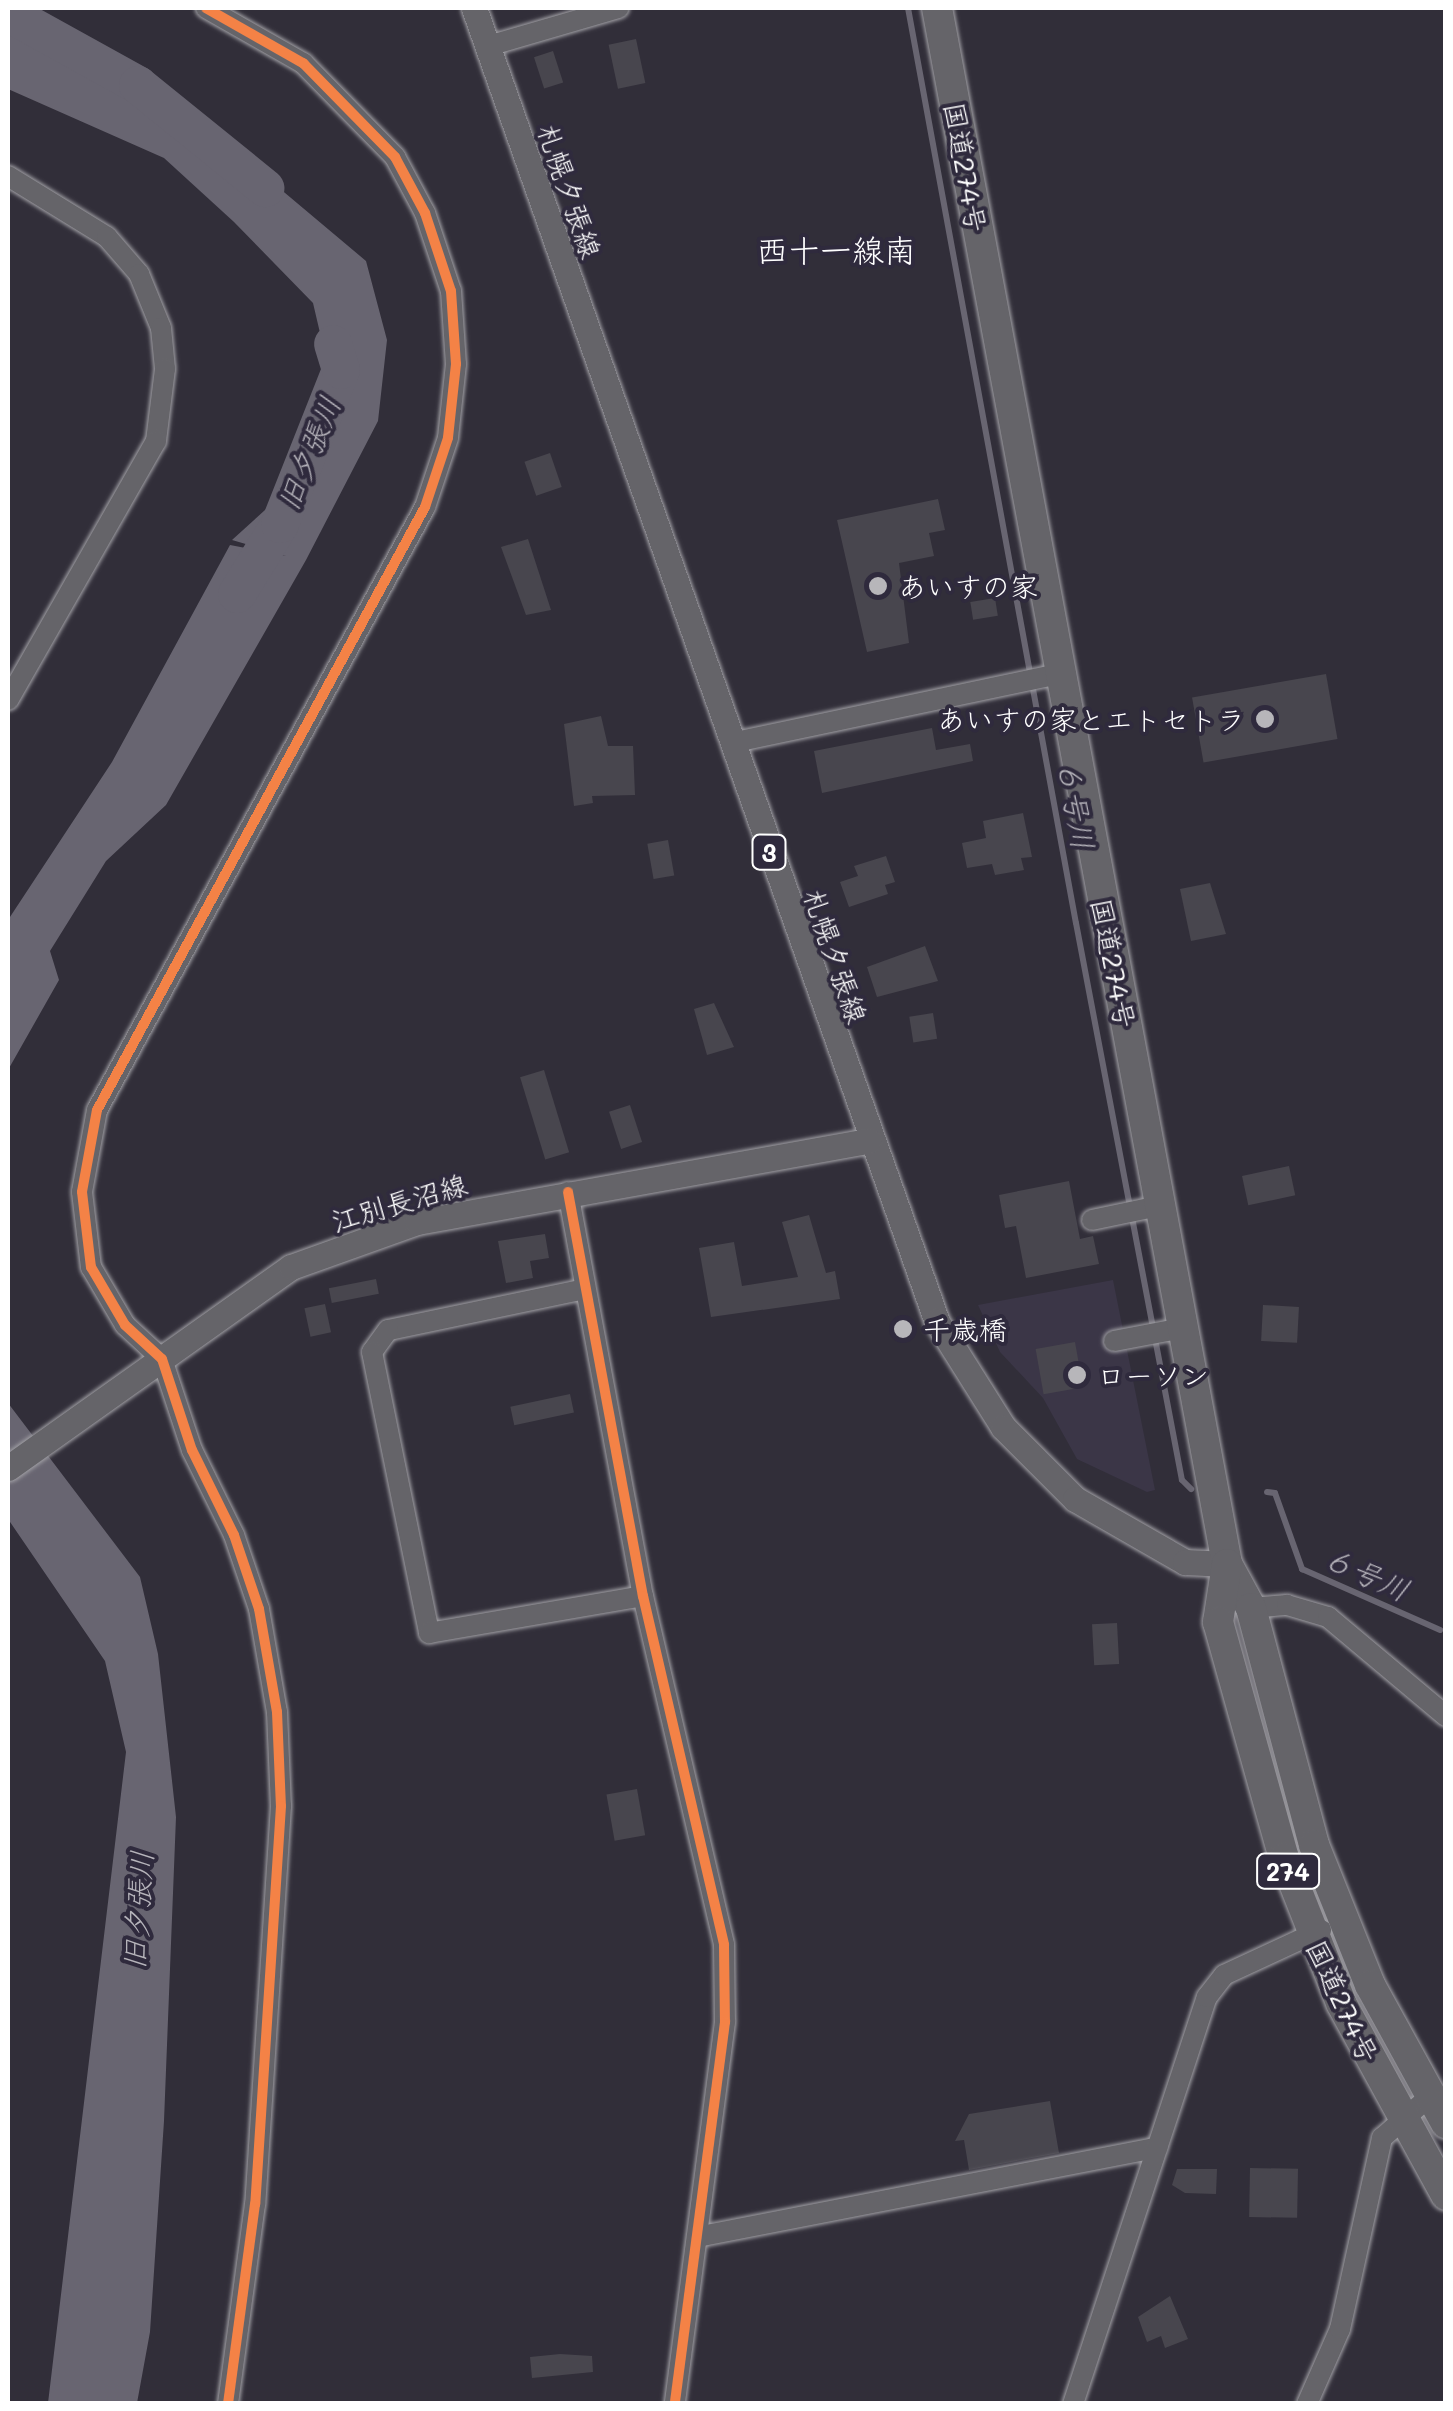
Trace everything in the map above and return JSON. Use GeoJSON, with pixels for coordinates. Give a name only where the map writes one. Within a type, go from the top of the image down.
{"type":"FeatureCollection","features":[{"type":"Feature","properties":{"kind":"highway","name":"国道274号"},"geometry":{"type":"LineString","coordinates":[[937,8],[1053,675],[1176,1330],[1227,1564],[1251,1608],[1287,1758],[1342,1916],[1438,2111]]}},
{"type":"Feature","properties":{"kind":"highway","name":"国道274号"},"geometry":{"type":"LineString","coordinates":[[1227,1564],[1218,1622],[1232,1692],[1312,1936],[1399,2118],[1446,2194]]}},
{"type":"Feature","properties":{"kind":"main road","name":"札幌夕張線"},"geometry":{"type":"LineString","coordinates":[[474,8],[869,1140],[937,1322],[1003,1427],[1074,1498],[1185,1562],[1227,1564]]}},
{"type":"Feature","properties":{"kind":"main road","name":"江別長沼線"},"geometry":{"type":"LineString","coordinates":[[8,1468],[291,1267],[417,1222],[869,1140]]}},
{"type":"Feature","properties":{"kind":"street"},"geometry":{"type":"LineString","coordinates":[[206,8],[302,62],[395,156],[425,213],[451,292],[456,364],[448,438],[424,507],[97,1110],[82,1192],[90,1268],[125,1325],[162,1359],[259,1609],[277,1712],[281,1806],[255,2204],[228,2404]]}},
{"type":"Feature","properties":{"kind":"street"},"geometry":{"type":"LineString","coordinates":[[488,46],[619,8]]}},
{"type":"Feature","properties":{"kind":"street"},"geometry":{"type":"LineString","coordinates":[[8,176],[107,237],[139,274],[161,328],[165,369],[156,441],[8,700]]}},
{"type":"Feature","properties":{"kind":"street"},"geometry":{"type":"LineString","coordinates":[[731,743],[1053,675]]}},
{"type":"Feature","properties":{"kind":"street"},"geometry":{"type":"LineString","coordinates":[[568,1192],[643,1596],[724,1945],[725,2022],[675,2404]]}},
{"type":"Feature","properties":{"kind":"street"},"geometry":{"type":"LineString","coordinates":[[1092,1220],[1153,1207]]}},
{"type":"Feature","properties":{"kind":"street"},"geometry":{"type":"LineString","coordinates":[[586,1289],[388,1330],[372,1352],[428,1633],[643,1596]]}},
{"type":"Feature","properties":{"kind":"street"},"geometry":{"type":"LineString","coordinates":[[1114,1341],[1176,1330]]}},
{"type":"Feature","properties":{"kind":"street"},"geometry":{"type":"LineString","coordinates":[[1251,1608],[1287,1605],[1328,1617],[1446,1716]]}},
{"type":"Feature","properties":{"kind":"street"},"geometry":{"type":"LineString","coordinates":[[1073,2404],[1208,1997],[1224,1975],[1312,1936],[1342,1916]]}},
{"type":"Feature","properties":{"kind":"street"},"geometry":{"type":"LineString","coordinates":[[1307,2404],[1340,2329],[1382,2138],[1399,2118],[1438,2111]]}},
{"type":"Feature","properties":{"kind":"street"},"geometry":{"type":"LineString","coordinates":[[697,2237],[1157,2148]]}},
{"type":"Feature","properties":{"kind":"shaded area","name":"ローソン"},"geometry":{"type":"Polygon","coordinates":[[[1113,1280],[1155,1490],[1147,1492],[1077,1459],[1043,1398],[1000,1352],[978,1305],[1113,1280]]]}},
{"type":"Feature","properties":{"kind":"water"},"geometry":{"type":"Polygon","coordinates":[[[9,8],[63,56],[141,109],[272,182],[366,261],[387,340],[378,421],[306,560],[166,805],[106,861],[50,951],[59,980],[8,1070],[8,920],[112,762],[230,545],[286,556],[232,540],[319,461],[338,410],[313,303],[234,222],[164,158],[8,89],[9,8]]]}},
{"type":"Feature","properties":{"kind":"water"},"geometry":{"type":"Polygon","coordinates":[[[8,1403],[140,1577],[158,1654],[176,1817],[164,2121],[150,2332],[137,2403],[48,2403],[126,1752],[105,1661],[8,1519],[8,1403]]]}},
{"type":"Feature","properties":{"kind":"building"},"geometry":{"type":"Polygon","coordinates":[[[636,39],[645,83],[618,89],[609,45],[636,39]]]}},
{"type":"Feature","properties":{"kind":"building"},"geometry":{"type":"Polygon","coordinates":[[[553,51],[563,82],[544,89],[534,57],[553,51]]]}},
{"type":"Feature","properties":{"kind":"building"},"geometry":{"type":"Polygon","coordinates":[[[550,453],[562,487],[536,496],[524,462],[550,453]]]}},
{"type":"Feature","properties":{"kind":"building","name":"あいすの家"},"geometry":{"type":"Polygon","coordinates":[[[938,499],[945,530],[929,533],[934,556],[899,563],[909,643],[867,652],[837,520],[938,499]]]}},
{"type":"Feature","properties":{"kind":"building"},"geometry":{"type":"Polygon","coordinates":[[[528,539],[551,610],[526,615],[501,547],[528,539]]]}},
{"type":"Feature","properties":{"kind":"building"},"geometry":{"type":"Polygon","coordinates":[[[995,598],[998,616],[973,620],[970,602],[995,598]]]}},
{"type":"Feature","properties":{"kind":"building","name":"あいすの家とエトセトラ"},"geometry":{"type":"Polygon","coordinates":[[[1326,674],[1337,739],[1204,763],[1192,698],[1326,674]]]}},
{"type":"Feature","properties":{"kind":"building"},"geometry":{"type":"Polygon","coordinates":[[[601,716],[608,746],[633,746],[635,795],[592,796],[593,803],[574,806],[564,724],[601,716]]]}},
{"type":"Feature","properties":{"kind":"building"},"geometry":{"type":"Polygon","coordinates":[[[932,728],[936,750],[970,744],[973,761],[822,793],[814,751],[932,728]]]}},
{"type":"Feature","properties":{"kind":"building"},"geometry":{"type":"Polygon","coordinates":[[[1023,813],[1032,857],[1021,858],[1024,870],[995,875],[992,864],[967,868],[962,843],[986,838],[983,821],[1023,813]]]}},
{"type":"Feature","properties":{"kind":"building"},"geometry":{"type":"Polygon","coordinates":[[[668,840],[674,875],[654,879],[647,844],[668,840]]]}},
{"type":"Feature","properties":{"kind":"building"},"geometry":{"type":"Polygon","coordinates":[[[886,856],[895,882],[885,885],[888,894],[849,907],[840,882],[858,876],[854,866],[886,856]]]}},
{"type":"Feature","properties":{"kind":"building"},"geometry":{"type":"Polygon","coordinates":[[[1210,883],[1226,934],[1191,941],[1180,889],[1210,883]]]}},
{"type":"Feature","properties":{"kind":"building"},"geometry":{"type":"Polygon","coordinates":[[[925,946],[938,981],[877,997],[867,967],[925,946]]]}},
{"type":"Feature","properties":{"kind":"building"},"geometry":{"type":"Polygon","coordinates":[[[714,1003],[734,1047],[707,1055],[694,1009],[714,1003]]]}},
{"type":"Feature","properties":{"kind":"building"},"geometry":{"type":"Polygon","coordinates":[[[933,1013],[937,1039],[913,1042],[909,1017],[933,1013]]]}},
{"type":"Feature","properties":{"kind":"building"},"geometry":{"type":"Polygon","coordinates":[[[544,1070],[569,1152],[545,1160],[520,1077],[544,1070]]]}},
{"type":"Feature","properties":{"kind":"building"},"geometry":{"type":"Polygon","coordinates":[[[630,1105],[642,1142],[621,1149],[609,1112],[630,1105]]]}},
{"type":"Feature","properties":{"kind":"building"},"geometry":{"type":"Polygon","coordinates":[[[1289,1166],[1295,1195],[1248,1205],[1242,1176],[1289,1166]]]}},
{"type":"Feature","properties":{"kind":"building"},"geometry":{"type":"Polygon","coordinates":[[[1069,1181],[1080,1239],[1093,1236],[1099,1264],[1026,1278],[1016,1226],[1005,1228],[999,1195],[1069,1181]]]}},
{"type":"Feature","properties":{"kind":"building"},"geometry":{"type":"Polygon","coordinates":[[[809,1215],[826,1273],[835,1271],[840,1299],[711,1317],[699,1248],[734,1242],[742,1286],[798,1277],[782,1222],[809,1215]]]}},
{"type":"Feature","properties":{"kind":"building"},"geometry":{"type":"Polygon","coordinates":[[[545,1234],[549,1258],[530,1261],[533,1278],[506,1283],[498,1241],[545,1234]]]}},
{"type":"Feature","properties":{"kind":"building"},"geometry":{"type":"Polygon","coordinates":[[[376,1279],[379,1294],[332,1303],[329,1288],[376,1279]]]}},
{"type":"Feature","properties":{"kind":"building"},"geometry":{"type":"Polygon","coordinates":[[[325,1304],[331,1332],[310,1337],[304,1308],[325,1304]]]}},
{"type":"Feature","properties":{"kind":"building"},"geometry":{"type":"Polygon","coordinates":[[[1263,1305],[1299,1307],[1297,1343],[1261,1341],[1263,1305]]]}},
{"type":"Feature","properties":{"kind":"building"},"geometry":{"type":"Polygon","coordinates":[[[1075,1342],[1083,1387],[1044,1394],[1036,1349],[1075,1342]]]}},
{"type":"Feature","properties":{"kind":"building"},"geometry":{"type":"Polygon","coordinates":[[[570,1394],[574,1413],[514,1425],[510,1407],[570,1394]]]}},
{"type":"Feature","properties":{"kind":"building"},"geometry":{"type":"Polygon","coordinates":[[[1117,1623],[1119,1664],[1094,1665],[1092,1624],[1117,1623]]]}},
{"type":"Feature","properties":{"kind":"building"},"geometry":{"type":"Polygon","coordinates":[[[637,1789],[645,1835],[615,1841],[606,1794],[637,1789]]]}},
{"type":"Feature","properties":{"kind":"building"},"geometry":{"type":"Polygon","coordinates":[[[1050,2101],[1059,2153],[969,2170],[964,2140],[955,2141],[969,2114],[1050,2101]]]}},
{"type":"Feature","properties":{"kind":"building"},"geometry":{"type":"Polygon","coordinates":[[[1250,2168],[1298,2169],[1297,2218],[1249,2217],[1250,2168]]]}},
{"type":"Feature","properties":{"kind":"building"},"geometry":{"type":"Polygon","coordinates":[[[1177,2169],[1217,2169],[1216,2194],[1185,2193],[1172,2185],[1177,2169]]]}},
{"type":"Feature","properties":{"kind":"building"},"geometry":{"type":"Polygon","coordinates":[[[1170,2296],[1188,2339],[1165,2348],[1161,2336],[1147,2342],[1138,2317],[1170,2296]]]}},
{"type":"Feature","properties":{"kind":"building"},"geometry":{"type":"Polygon","coordinates":[[[592,2356],[593,2372],[532,2378],[530,2357],[592,2356]]]}},
{"type":"Feature","properties":{"kind":"waterway","name":"６号川"},"geometry":{"type":"LineString","coordinates":[[908,8],[1182,1480],[1191,1489]]}},
{"type":"Feature","properties":{"kind":"waterway","name":"旧夕張川"},"geometry":{"type":"LineString","coordinates":[[8,13],[138,85],[265,188]]}},
{"type":"Feature","properties":{"kind":"waterway","name":"旧夕張川"},"geometry":{"type":"LineString","coordinates":[[237,594],[280,524],[341,370],[333,344]]}},
{"type":"Feature","properties":{"kind":"waterway","name":"６号川"},"geometry":{"type":"LineString","coordinates":[[1267,1492],[1275,1493],[1302,1569],[1440,1630]]}},
{"type":"Feature","properties":{"kind":"cycle path"},"geometry":{"type":"LineString","coordinates":[[206,8],[303,63],[395,157],[425,213],[451,291],[456,364],[448,438],[425,507],[97,1110],[82,1192],[91,1267],[125,1325],[162,1359],[192,1450],[234,1535],[259,1609],[277,1712],[281,1806],[255,2204],[228,2404]]}},
{"type":"Feature","properties":{"kind":"cycle path"},"geometry":{"type":"LineString","coordinates":[[568,1192],[643,1596],[724,1945],[725,2022],[675,2404]]}},
{"type":"Feature","properties":{"kind":"place","name":"あいすの家"},"geometry":{"type":"Point","coordinates":[878,586]}},
{"type":"Feature","properties":{"kind":"place","name":"あいすの家とエトセトラ"},"geometry":{"type":"Point","coordinates":[1265,719]}},
{"type":"Feature","properties":{"kind":"place","name":"千歳橋"},"geometry":{"type":"Point","coordinates":[903,1329]}},
{"type":"Feature","properties":{"kind":"place","name":"ローソン"},"geometry":{"type":"Point","coordinates":[1077,1375]}},
{"type":"Feature","properties":{"kind":"district","name":"西十一線南"},"geometry":{"type":"Point","coordinates":[836,249]}}]}
